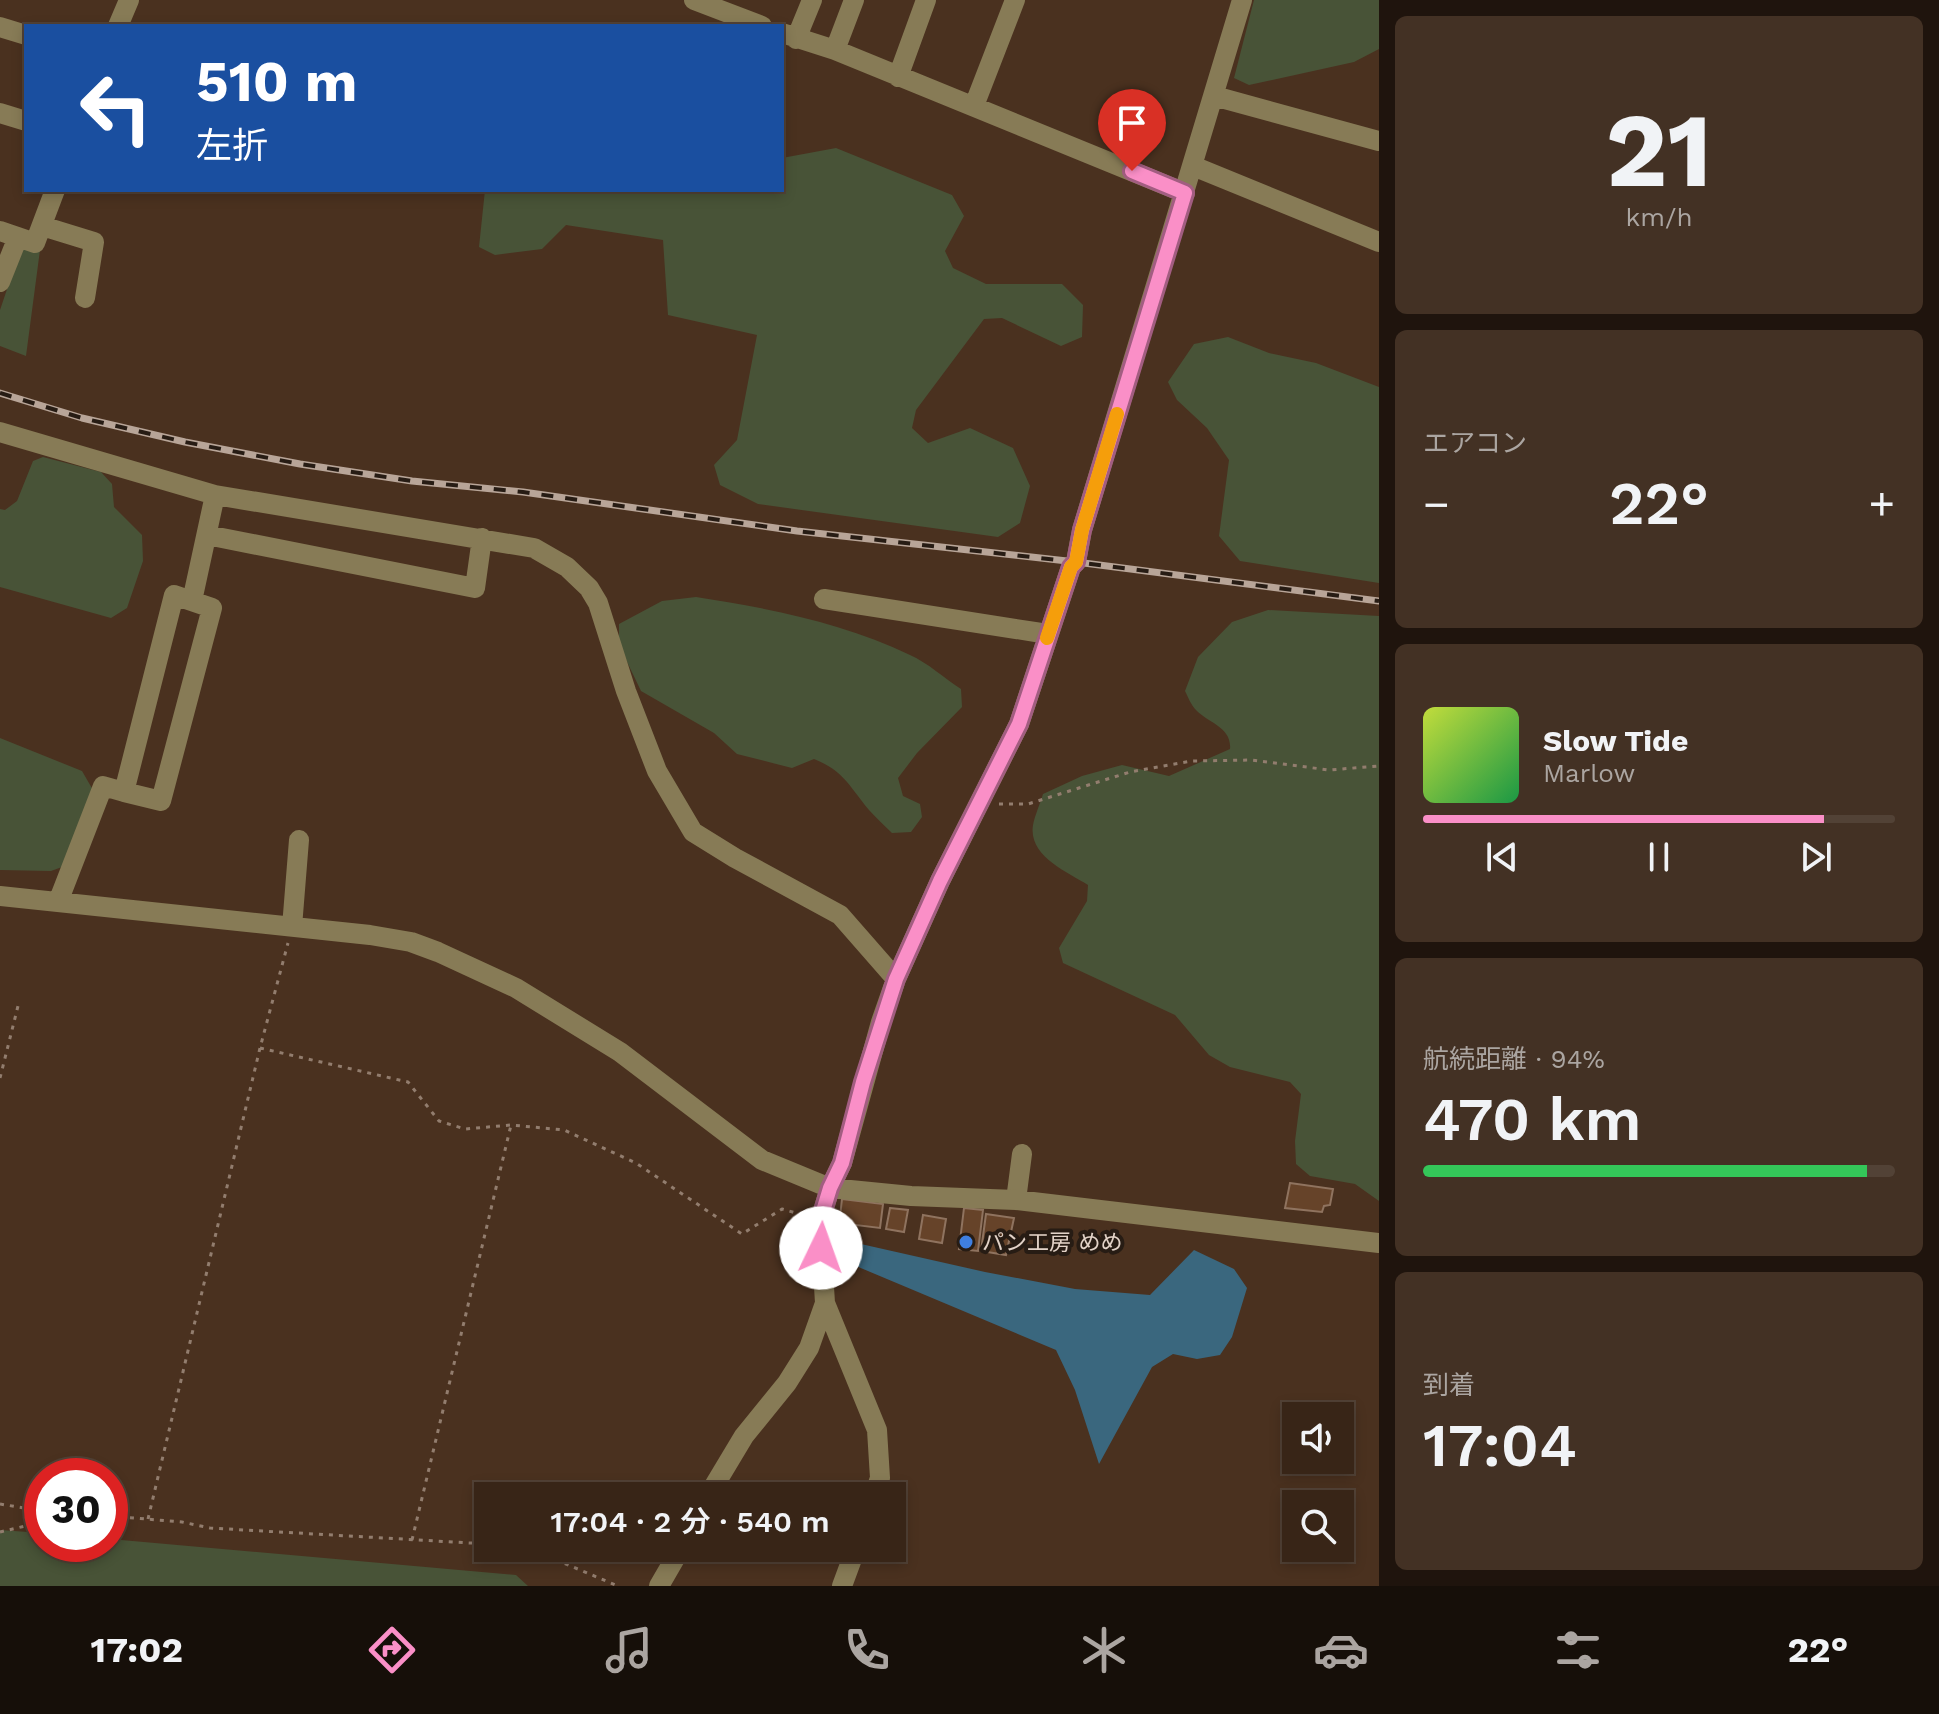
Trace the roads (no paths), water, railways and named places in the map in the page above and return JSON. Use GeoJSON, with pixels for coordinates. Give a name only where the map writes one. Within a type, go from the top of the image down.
{"type":"FeatureCollection","features":[{"type":"Feature","properties":{"kind":"street"},"geometry":{"type":"LineString","coordinates":[[119,24],[129,0]]}},
{"type":"Feature","properties":{"kind":"street"},"geometry":{"type":"LineString","coordinates":[[694,0],[757,24]]}},
{"type":"Feature","properties":{"kind":"street"},"geometry":{"type":"LineString","coordinates":[[812,0],[789,36],[835,50],[1185,193]]}},
{"type":"Feature","properties":{"kind":"street"},"geometry":{"type":"LineString","coordinates":[[835,50],[854,0]]}},
{"type":"Feature","properties":{"kind":"street"},"geometry":{"type":"LineString","coordinates":[[898,77],[926,0]]}},
{"type":"Feature","properties":{"kind":"street"},"geometry":{"type":"LineString","coordinates":[[974,106],[1015,0]]}},
{"type":"Feature","properties":{"kind":"street"},"geometry":{"type":"LineString","coordinates":[[879,1482],[877,1430],[825,1303],[820,1221],[842,1163],[863,1082],[896,979],[940,881],[1019,724],[1071,567],[1076,562],[1082,530],[1242,0]]}},
{"type":"Feature","properties":{"kind":"street"},"geometry":{"type":"LineString","coordinates":[[0,27],[24,34]]}},
{"type":"Feature","properties":{"kind":"street"},"geometry":{"type":"LineString","coordinates":[[1214,96],[1379,141]]}},
{"type":"Feature","properties":{"kind":"street"},"geometry":{"type":"LineString","coordinates":[[0,113],[24,120]]}},
{"type":"Feature","properties":{"kind":"street"},"geometry":{"type":"LineString","coordinates":[[1193,166],[1379,242]]}},
{"type":"Feature","properties":{"kind":"street"},"geometry":{"type":"LineString","coordinates":[[0,282],[9,234],[35,243],[54,192]]}},
{"type":"Feature","properties":{"kind":"street"},"geometry":{"type":"LineString","coordinates":[[42,226],[94,242],[85,298]]}},
{"type":"Feature","properties":{"kind":"street"},"geometry":{"type":"LineString","coordinates":[[0,432],[215,495],[534,548],[567,567],[589,588],[598,603],[626,691],[657,771],[693,832],[840,915],[896,979]]}},
{"type":"Feature","properties":{"kind":"street"},"geometry":{"type":"LineString","coordinates":[[192,601],[215,495]]}},
{"type":"Feature","properties":{"kind":"street"},"geometry":{"type":"LineString","coordinates":[[207,535],[475,588],[482,538]]}},
{"type":"Feature","properties":{"kind":"street"},"geometry":{"type":"LineString","coordinates":[[58,902],[103,786],[124,792],[161,801],[212,608],[174,595],[124,792]]}},
{"type":"Feature","properties":{"kind":"street"},"geometry":{"type":"LineString","coordinates":[[824,599],[1048,634]]}},
{"type":"Feature","properties":{"kind":"street"},"geometry":{"type":"LineString","coordinates":[[292,927],[299,840]]}},
{"type":"Feature","properties":{"kind":"street"},"geometry":{"type":"LineString","coordinates":[[0,896],[411,942],[516,988],[620,1052],[762,1160],[830,1188],[911,1196],[1016,1200],[1379,1243]]}},
{"type":"Feature","properties":{"kind":"street"},"geometry":{"type":"LineString","coordinates":[[1016,1200],[1022,1154]]}},
{"type":"Feature","properties":{"kind":"street"},"geometry":{"type":"LineString","coordinates":[[716,1482],[744,1436],[787,1383],[809,1348],[825,1303]]}},
{"type":"Feature","properties":{"kind":"street"},"geometry":{"type":"LineString","coordinates":[[659,1586],[673,1562]]}},
{"type":"Feature","properties":{"kind":"street"},"geometry":{"type":"LineString","coordinates":[[842,1586],[851,1562]]}},
{"type":"Feature","properties":{"kind":"water"},"geometry":{"type":"Polygon","coordinates":[[[852,1242],[1075,1289],[1150,1295],[1194,1250],[1234,1269],[1247,1288],[1232,1337],[1220,1355],[1197,1359],[1173,1354],[1152,1367],[1099,1464],[1075,1390],[1056,1350],[856,1266],[843,1249],[852,1242]]]}},
{"type":"Feature","properties":{"kind":"railway"},"geometry":{"type":"LineString","coordinates":[[0,393],[82,418],[185,442],[412,481],[523,492],[797,531],[1076,562],[1379,601]]}},
{"type":"Feature","properties":{"kind":"place","name":"パン工房 めめ"},"geometry":{"type":"Point","coordinates":[966,1242]}}]}
